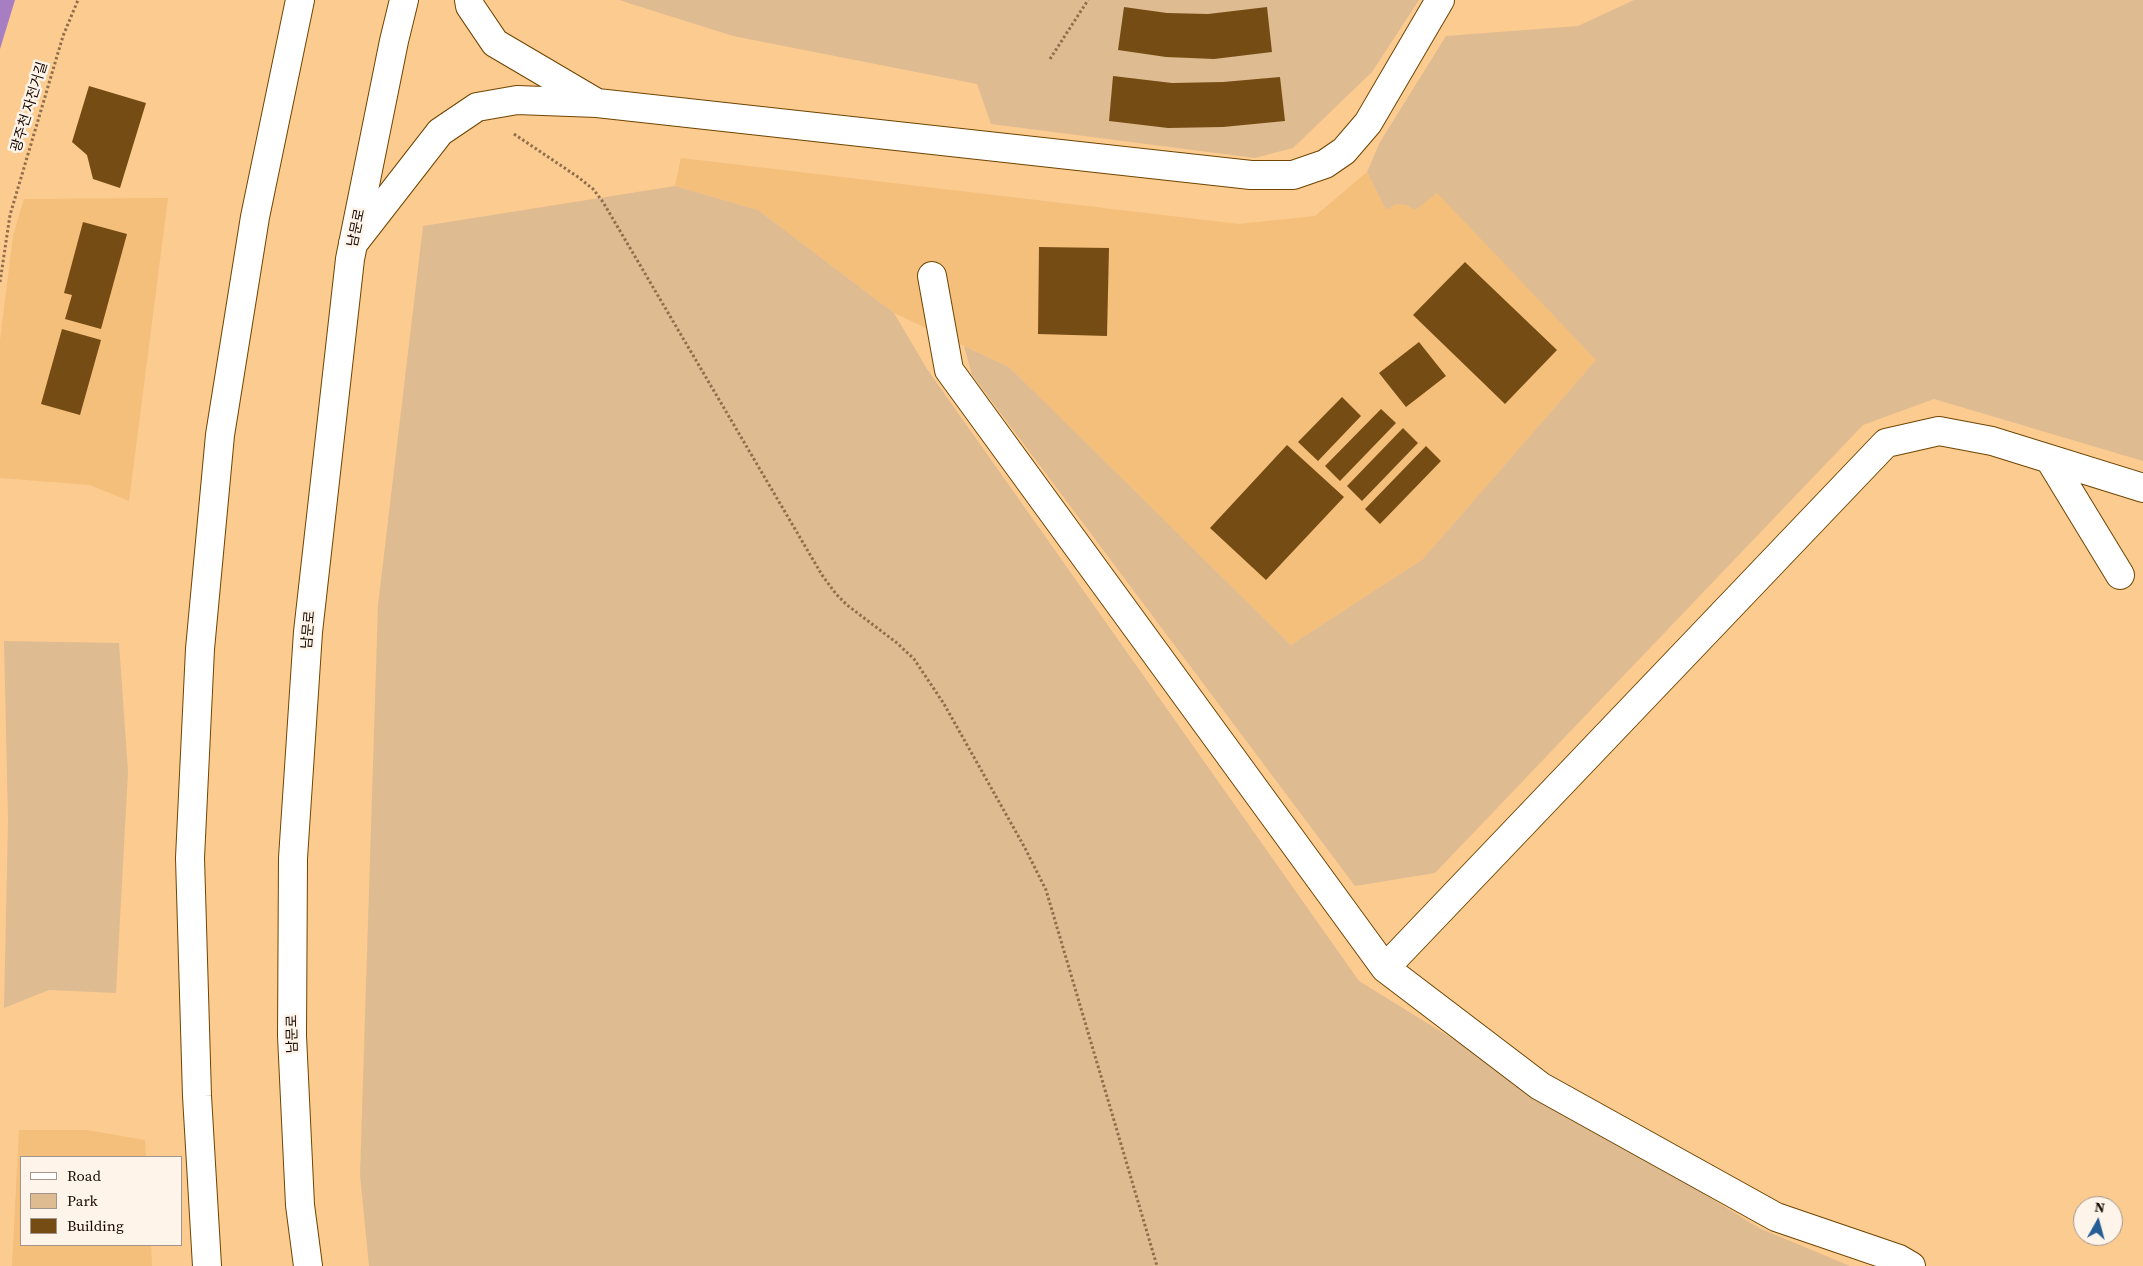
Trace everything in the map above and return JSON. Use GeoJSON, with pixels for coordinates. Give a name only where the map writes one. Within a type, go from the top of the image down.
{"type":"FeatureCollection","features":[{"type":"Feature","properties":{"kind":"main road"},"geometry":{"type":"LineString","coordinates":[[207,1266],[197,1096],[190,858],[200,648],[220,435],[255,217],[300,0]]}},
{"type":"Feature","properties":{"kind":"main road","name":"남문로"},"geometry":{"type":"LineString","coordinates":[[308,1266],[300,1206],[292,1036],[293,858],[308,632],[350,259],[404,0]]}},
{"type":"Feature","properties":{"kind":"main road"},"geometry":{"type":"LineString","coordinates":[[469,0],[470,6],[495,43],[597,103]]}},
{"type":"Feature","properties":{"kind":"main road"},"geometry":{"type":"LineString","coordinates":[[354,244],[440,132],[477,107],[517,100],[597,103],[1241,174],[1293,175],[1325,164],[1344,152],[1368,123],[1440,0]]}},
{"type":"Feature","properties":{"kind":"main road"},"geometry":{"type":"LineString","coordinates":[[932,276],[949,370],[1385,968],[1540,1086],[1776,1217],[1899,1259],[1910,1266]]}},
{"type":"Feature","properties":{"kind":"main road"},"geometry":{"type":"LineString","coordinates":[[1385,968],[1886,443],[1939,431],[1992,442],[2143,488]]}},
{"type":"Feature","properties":{"kind":"main road"},"geometry":{"type":"LineString","coordinates":[[2050,460],[2120,575]]}},
{"type":"Feature","properties":{"kind":"path","name":"광주천 자전거길"},"geometry":{"type":"LineString","coordinates":[[0,282],[10,216],[63,36],[78,0]]}},
{"type":"Feature","properties":{"kind":"path"},"geometry":{"type":"LineString","coordinates":[[1050,58],[1088,0]]}},
{"type":"Feature","properties":{"kind":"path"},"geometry":{"type":"LineString","coordinates":[[477,107],[535,150],[578,177],[593,189],[603,202],[822,575],[842,600],[897,643],[914,659],[944,704],[1025,848],[1046,890],[1156,1266]]}},
{"type":"Feature","properties":{"kind":"shaded area"},"geometry":{"type":"Polygon","coordinates":[[[0,0],[15,0],[0,49],[0,0]]]}},
{"type":"Feature","properties":{"kind":"shaded area"},"geometry":{"type":"Polygon","coordinates":[[[681,158],[1239,224],[1315,216],[1367,172],[1386,210],[1396,204],[1406,205],[1415,210],[1437,192],[1596,360],[1423,559],[1291,645],[1009,367],[894,313],[758,210],[675,186],[681,158]]]}},
{"type":"Feature","properties":{"kind":"shaded area"},"geometry":{"type":"Polygon","coordinates":[[[168,198],[129,501],[90,485],[0,478],[0,340],[13,236],[24,199],[168,198]]]}},
{"type":"Feature","properties":{"kind":"shaded area"},"geometry":{"type":"Polygon","coordinates":[[[19,1130],[87,1130],[145,1140],[146,1156],[20,1156],[20,1246],[151,1246],[152,1266],[12,1266],[19,1130]]]}},
{"type":"Feature","properties":{"kind":"green space"},"geometry":{"type":"Polygon","coordinates":[[[619,0],[1419,0],[1372,72],[1293,148],[1255,158],[991,124],[977,84],[733,36],[619,0]]]}},
{"type":"Feature","properties":{"kind":"green space"},"geometry":{"type":"Polygon","coordinates":[[[1634,0],[2143,0],[2143,461],[1934,399],[1863,425],[1435,873],[1355,886],[972,375],[964,346],[1009,367],[1291,645],[1423,559],[1596,360],[1437,193],[1415,210],[1406,205],[1396,204],[1386,210],[1367,172],[1380,142],[1446,36],[1578,26],[1634,0]]]}},
{"type":"Feature","properties":{"kind":"green space"},"geometry":{"type":"Polygon","coordinates":[[[675,186],[758,210],[894,313],[927,369],[1359,981],[1759,1228],[1850,1266],[369,1266],[360,1175],[378,605],[423,226],[675,186]]]}},
{"type":"Feature","properties":{"kind":"green space"},"geometry":{"type":"Polygon","coordinates":[[[4,641],[119,643],[128,772],[116,993],[49,990],[4,1008],[8,821],[4,641]]]}},
{"type":"Feature","properties":{"kind":"building"},"geometry":{"type":"Polygon","coordinates":[[[1124,7],[1167,13],[1208,14],[1267,7],[1272,52],[1214,59],[1166,57],[1118,50],[1124,7]]]}},
{"type":"Feature","properties":{"kind":"building"},"geometry":{"type":"Polygon","coordinates":[[[1113,76],[1172,83],[1223,82],[1280,77],[1285,121],[1223,127],[1168,128],[1109,121],[1113,76]]]}},
{"type":"Feature","properties":{"kind":"building"},"geometry":{"type":"Polygon","coordinates":[[[89,86],[146,103],[120,188],[93,179],[87,155],[72,142],[89,86]]]}},
{"type":"Feature","properties":{"kind":"building"},"geometry":{"type":"Polygon","coordinates":[[[83,222],[127,234],[101,329],[65,319],[72,295],[64,293],[83,222]]]}},
{"type":"Feature","properties":{"kind":"building"},"geometry":{"type":"Polygon","coordinates":[[[1039,247],[1109,248],[1107,336],[1038,334],[1039,247]]]}},
{"type":"Feature","properties":{"kind":"building"},"geometry":{"type":"Polygon","coordinates":[[[1465,262],[1557,350],[1505,404],[1413,315],[1465,262]]]}},
{"type":"Feature","properties":{"kind":"building"},"geometry":{"type":"Polygon","coordinates":[[[62,329],[101,340],[80,415],[41,404],[62,329]]]}},
{"type":"Feature","properties":{"kind":"building"},"geometry":{"type":"Polygon","coordinates":[[[1419,342],[1446,376],[1406,407],[1379,373],[1419,342]]]}},
{"type":"Feature","properties":{"kind":"building"},"geometry":{"type":"Polygon","coordinates":[[[1342,397],[1361,416],[1318,461],[1298,442],[1342,397]]]}},
{"type":"Feature","properties":{"kind":"building"},"geometry":{"type":"Polygon","coordinates":[[[1381,409],[1396,423],[1340,481],[1325,466],[1381,409]]]}},
{"type":"Feature","properties":{"kind":"building"},"geometry":{"type":"Polygon","coordinates":[[[1403,428],[1418,443],[1362,501],[1347,486],[1403,428]]]}},
{"type":"Feature","properties":{"kind":"building"},"geometry":{"type":"Polygon","coordinates":[[[1287,445],[1344,497],[1266,580],[1210,528],[1287,445]]]}},
{"type":"Feature","properties":{"kind":"building"},"geometry":{"type":"Polygon","coordinates":[[[1426,446],[1441,461],[1380,524],[1365,509],[1426,446]]]}}]}
